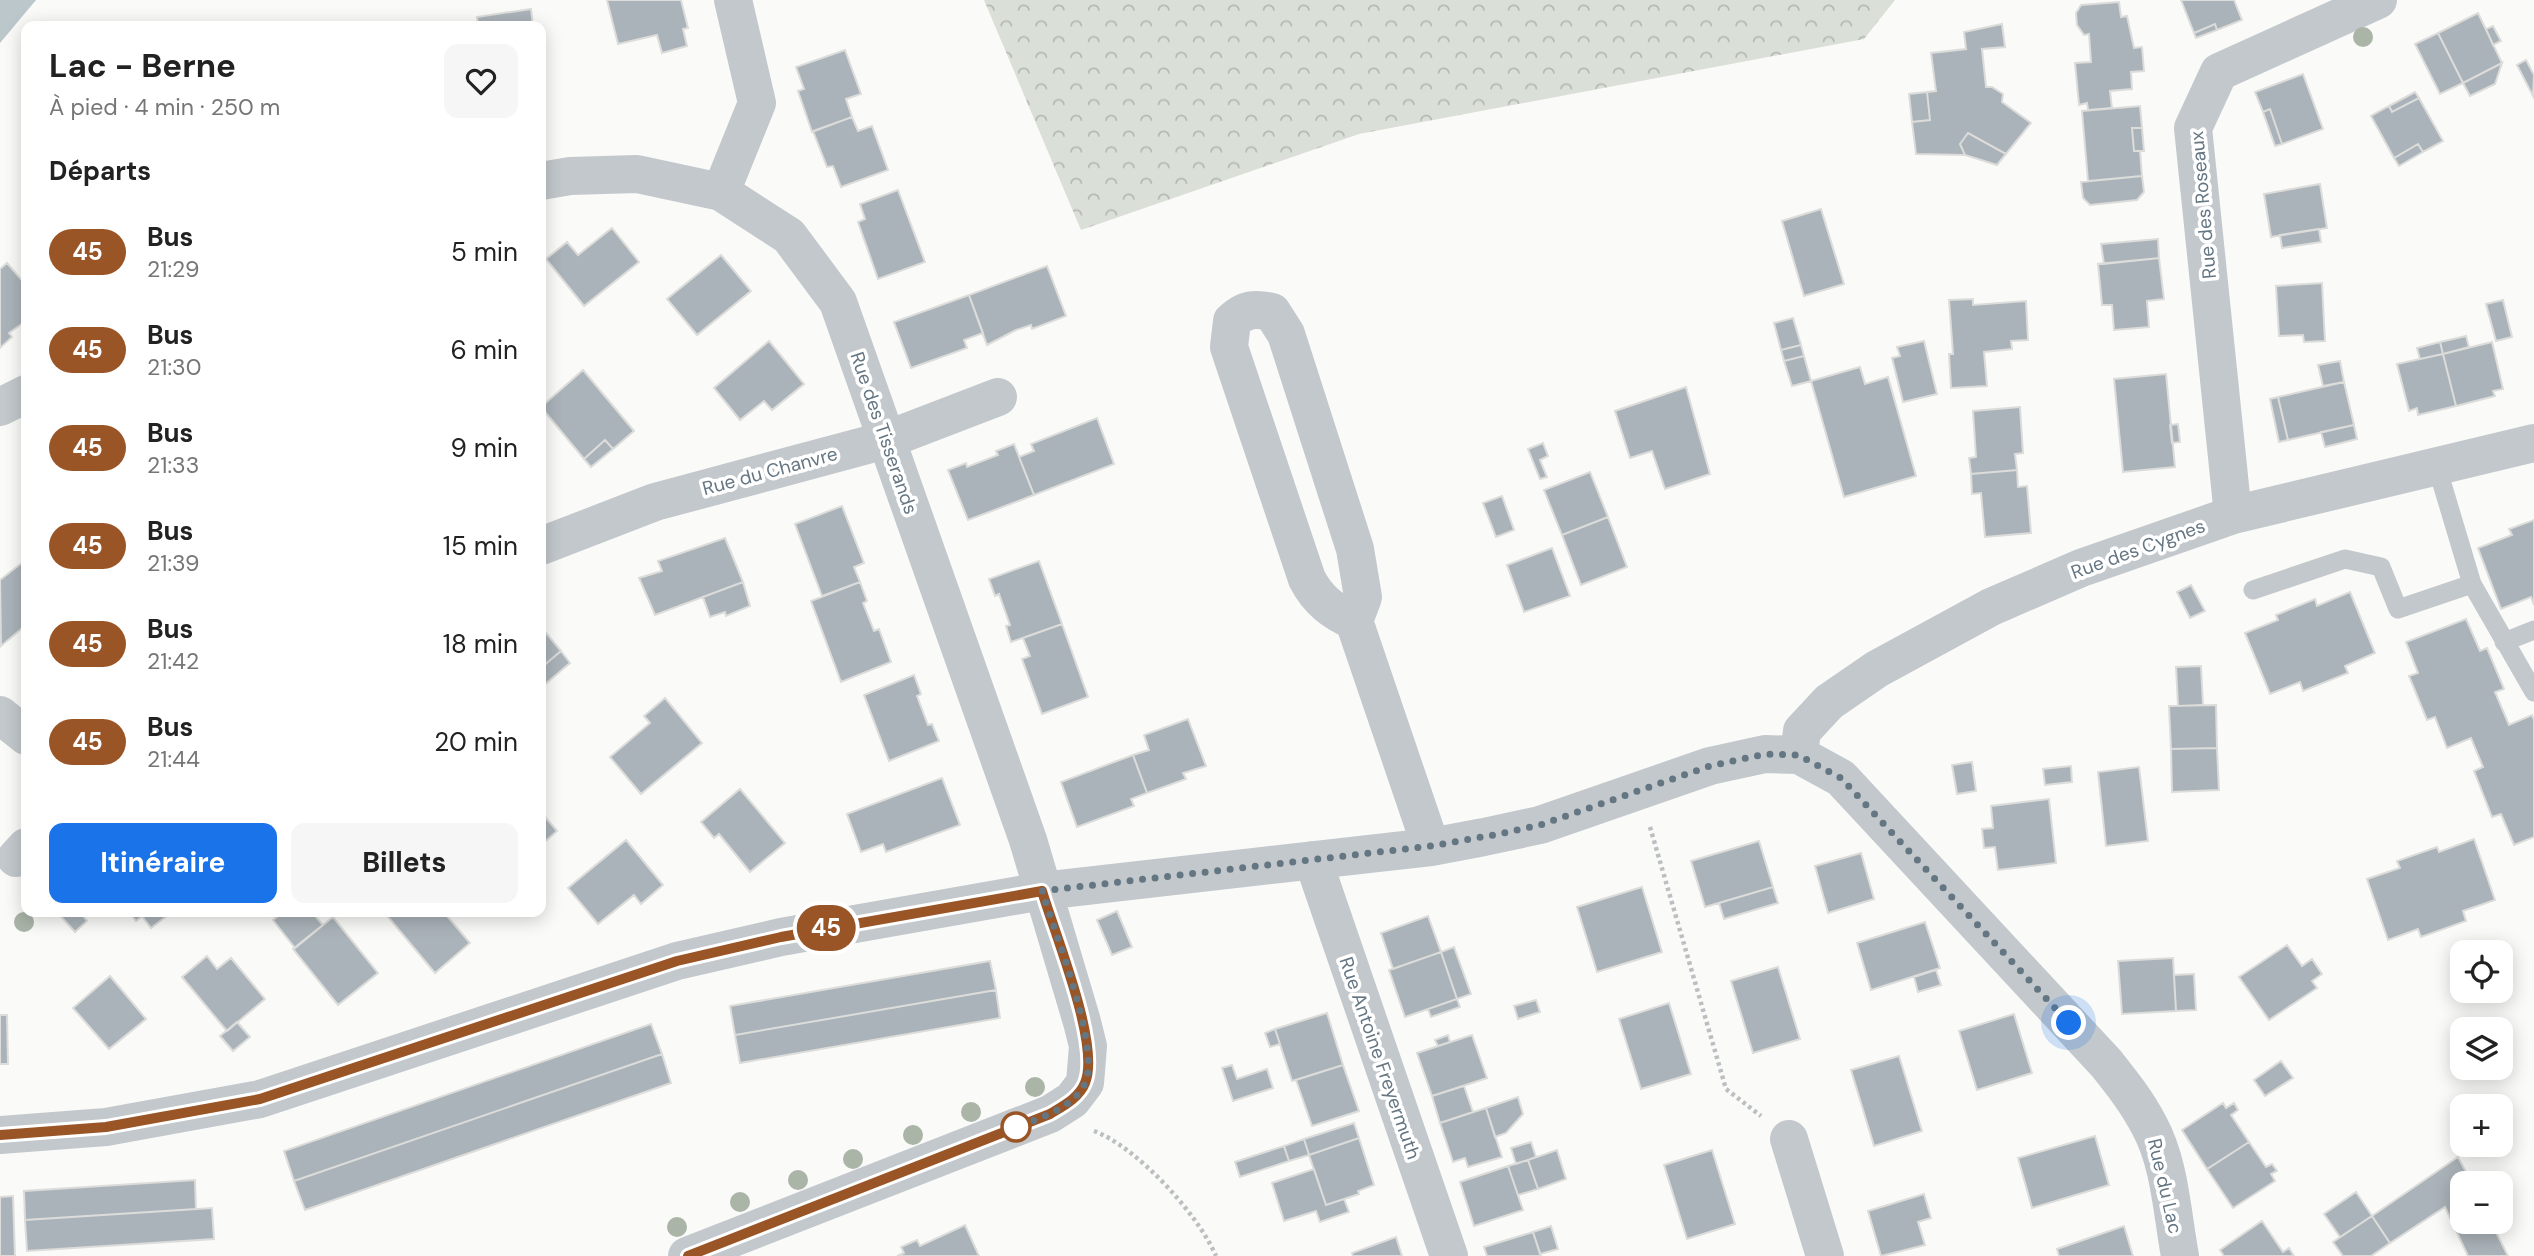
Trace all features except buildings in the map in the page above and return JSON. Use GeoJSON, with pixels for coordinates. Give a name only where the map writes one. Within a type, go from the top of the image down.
{"type":"FeatureCollection","features":[{"type":"Feature","properties":{"kind":"street"},"geometry":{"type":"LineString","coordinates":[[721,192],[757,103],[733,0]]}},
{"type":"Feature","properties":{"kind":"street","name":"Rue des Roseaux"},"geometry":{"type":"LineString","coordinates":[[2233,515],[2193,128],[2219,72],[2378,0]]}},
{"type":"Feature","properties":{"kind":"street","name":"Rue des Tisserands"},"geometry":{"type":"LineString","coordinates":[[546,180],[570,176],[637,174],[721,192],[789,236],[838,302],[1028,840],[1088,1046],[1085,1083],[1072,1100],[1050,1114],[687,1256]]}},
{"type":"Feature","properties":{"kind":"street"},"geometry":{"type":"LineString","coordinates":[[1354,621],[1335,612],[1317,597],[1307,579],[1229,346],[1232,321],[1243,311],[1258,309],[1272,312],[1286,334],[1355,549],[1363,597],[1354,621],[1431,846]]}},
{"type":"Feature","properties":{"kind":"street"},"geometry":{"type":"LineString","coordinates":[[0,407],[21,396]]}},
{"type":"Feature","properties":{"kind":"street","name":"Rue du Chanvre"},"geometry":{"type":"LineString","coordinates":[[546,544],[655,502],[886,440],[998,397]]}},
{"type":"Feature","properties":{"kind":"street","name":"Rue des Cygnes"},"geometry":{"type":"LineString","coordinates":[[1798,755],[1802,731],[1829,702],[1877,669],[1992,607],[2081,568],[2233,515],[2534,443]]}},
{"type":"Feature","properties":{"kind":"street"},"geometry":{"type":"LineString","coordinates":[[0,715],[21,732]]}},
{"type":"Feature","properties":{"kind":"street","name":"Rue du Lac"},"geometry":{"type":"LineString","coordinates":[[0,1135],[106,1127],[260,1099],[677,961],[781,937],[1042,891],[1431,846],[1540,825],[1639,789],[1740,759],[1765,754],[1798,755],[1841,778],[2106,1063],[2133,1097],[2151,1127],[2163,1160],[2180,1256]]}},
{"type":"Feature","properties":{"kind":"street","name":"Rue Antoine Freyermuth"},"geometry":{"type":"LineString","coordinates":[[1312,860],[1448,1256]]}},
{"type":"Feature","properties":{"kind":"street"},"geometry":{"type":"LineString","coordinates":[[1789,1139],[1825,1256]]}},
{"type":"Feature","properties":{"kind":"lane"},"geometry":{"type":"LineString","coordinates":[[2437,467],[2472,584],[2534,692]]}},
{"type":"Feature","properties":{"kind":"lane"},"geometry":{"type":"LineString","coordinates":[[2253,590],[2345,559],[2381,567],[2398,609],[2472,584]]}},
{"type":"Feature","properties":{"kind":"lane"},"geometry":{"type":"LineString","coordinates":[[2504,642],[2534,630]]}},
{"type":"Feature","properties":{"kind":"path"},"geometry":{"type":"LineString","coordinates":[[1639,789],[1726,1089],[1789,1139]]}},
{"type":"Feature","properties":{"kind":"path"},"geometry":{"type":"LineString","coordinates":[[1050,1114],[1112,1138],[1166,1187],[1210,1242],[1216,1256]]}},
{"type":"Feature","properties":{"kind":"green space"},"geometry":{"type":"Polygon","coordinates":[[[984,0],[1895,0],[1864,39],[1359,134],[1081,230],[984,0]]]}},
{"type":"Feature","properties":{"kind":"shaded area"},"geometry":{"type":"Polygon","coordinates":[[[0,0],[36,0],[0,43],[0,0]]]}},
{"type":"Feature","properties":{"kind":"bus line","name":"45"},"geometry":{"type":"LineString","coordinates":[[0,1135],[106,1127],[203,1112],[260,1099],[677,961],[781,937],[1042,891],[1088,1046],[1089,1064],[1085,1083],[1072,1100],[1050,1114],[688,1256]]}},
{"type":"Feature","properties":{"kind":"route"},"geometry":{"type":"LineString","coordinates":[[1016,1127],[1013,1128],[1050,1114],[1072,1100],[1085,1083],[1089,1064],[1083,1022],[1042,891],[1431,846],[1499,834],[1540,825],[1710,766],[1765,754],[1798,755],[1825,767],[1841,778],[2069,1023]]}}]}
